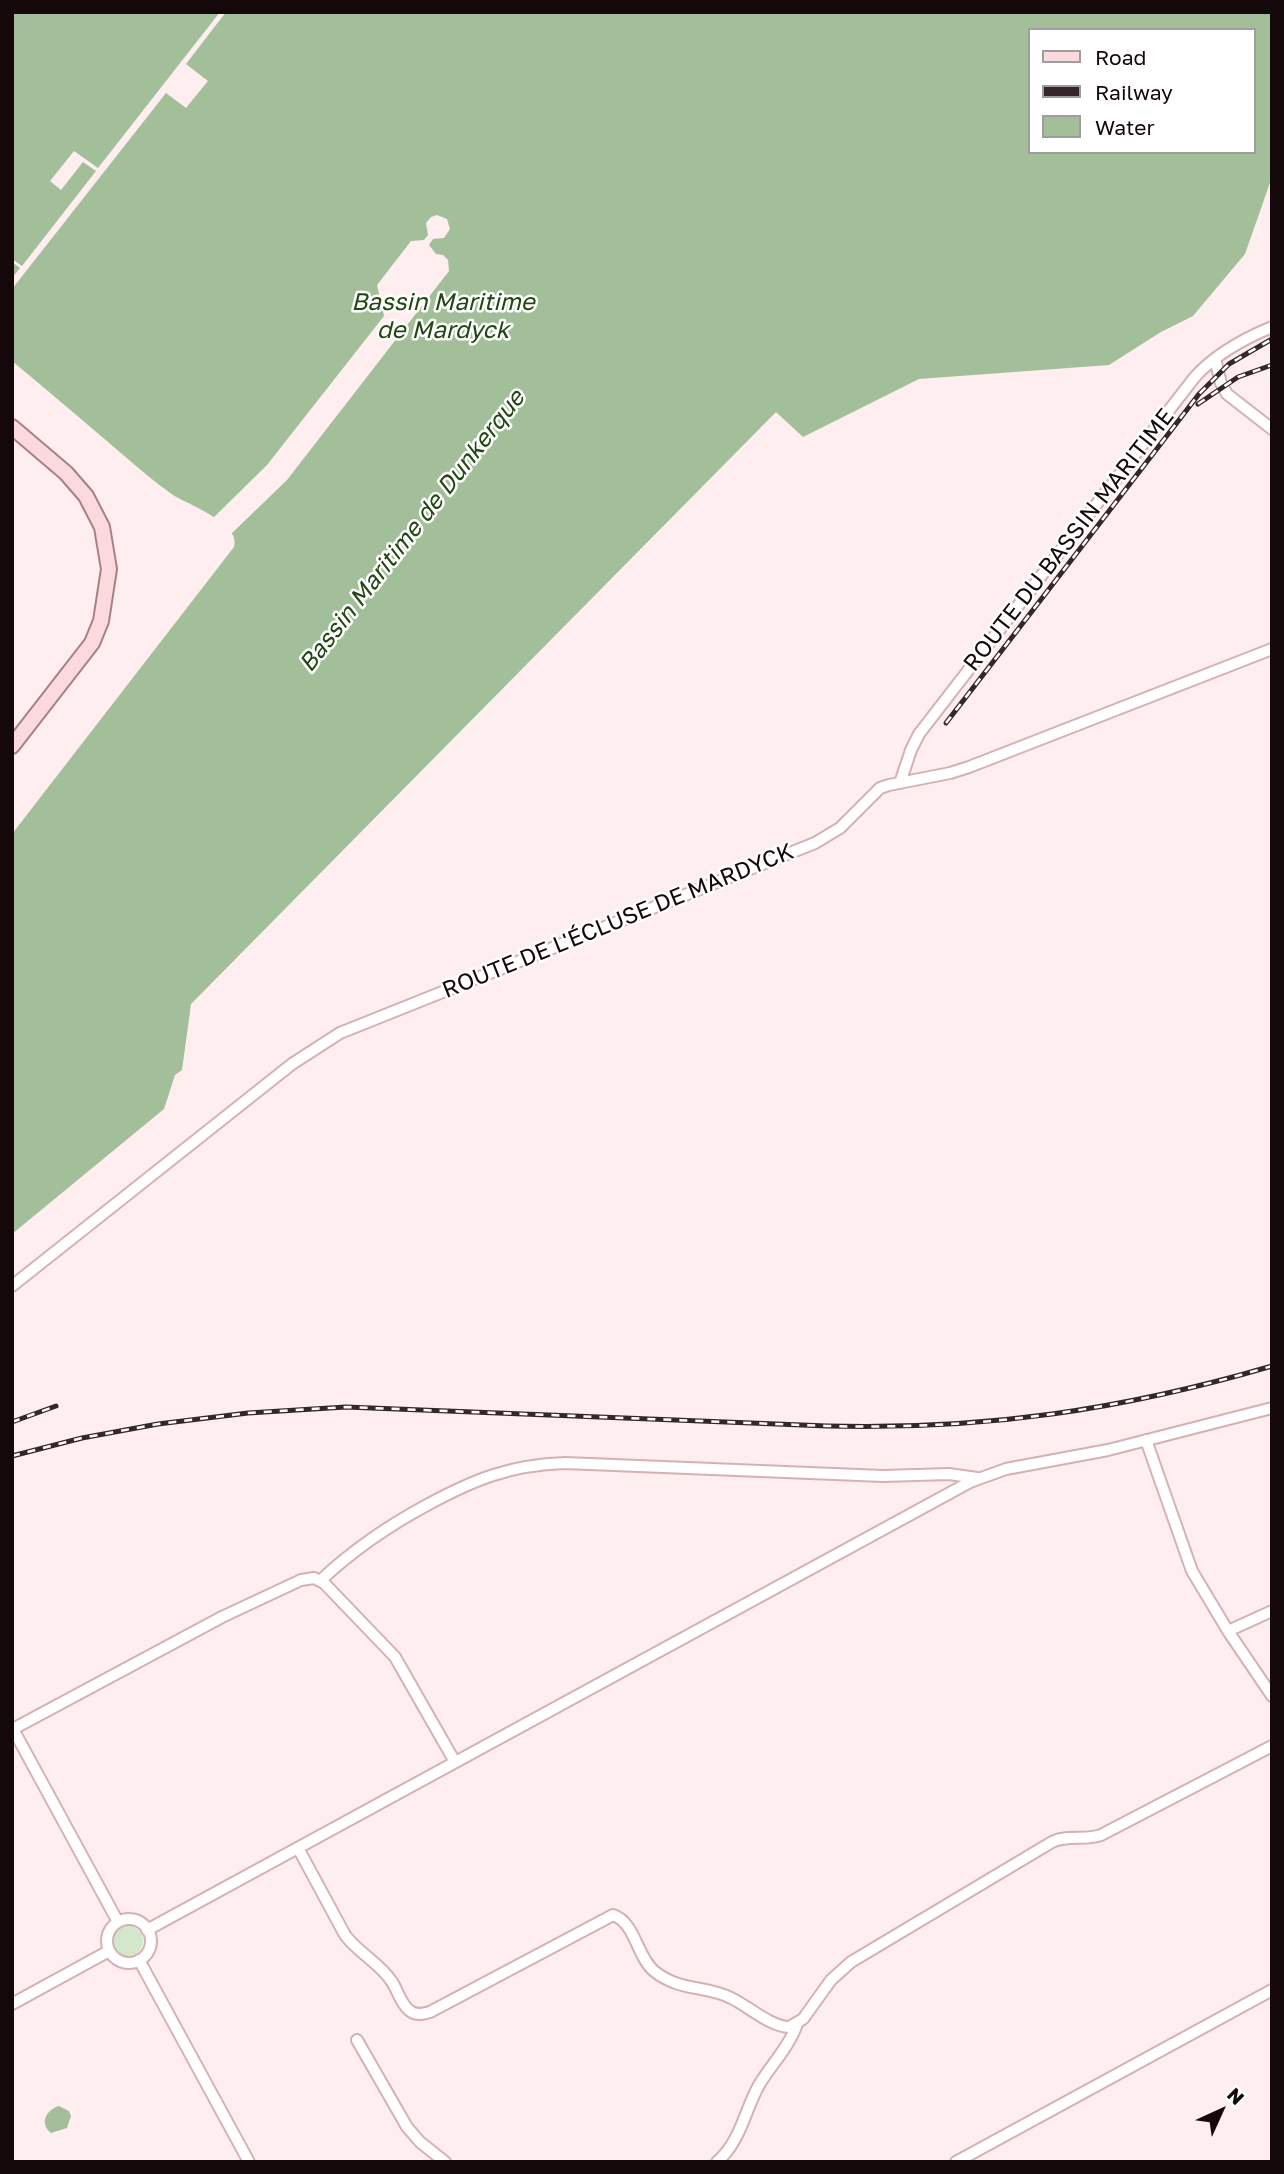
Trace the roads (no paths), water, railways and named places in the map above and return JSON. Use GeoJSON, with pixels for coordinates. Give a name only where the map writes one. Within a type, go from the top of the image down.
{"type":"FeatureCollection","features":[{"type":"Feature","properties":{"kind":"main road"},"geometry":{"type":"LineString","coordinates":[[12,427],[82,490],[104,533],[109,565],[108,589],[101,621],[92,643],[12,746]]}},
{"type":"Feature","properties":{"kind":"main road"},"geometry":{"type":"LineString","coordinates":[[12,732],[85,639],[103,606]]}},
{"type":"Feature","properties":{"kind":"street","name":"ROUTE DU BASSIN MARITIME"},"geometry":{"type":"LineString","coordinates":[[900,783],[919,734],[1194,378],[1238,343],[1272,327]]}},
{"type":"Feature","properties":{"kind":"street"},"geometry":{"type":"LineString","coordinates":[[1215,359],[1224,391],[1272,429]]}},
{"type":"Feature","properties":{"kind":"street","name":"ROUTE DE L'ÉCLUSE DE MARDYCK"},"geometry":{"type":"LineString","coordinates":[[12,1286],[246,1100],[326,1041],[376,1018],[815,843],[840,828],[880,788],[969,767],[1272,649]]}},
{"type":"Feature","properties":{"kind":"street"},"geometry":{"type":"LineString","coordinates":[[147,1930],[978,1479],[1006,1469],[1108,1450],[1272,1408]]}},
{"type":"Feature","properties":{"kind":"street"},"geometry":{"type":"LineString","coordinates":[[1146,1440],[1186,1558],[1202,1590],[1272,1696]]}},
{"type":"Feature","properties":{"kind":"street"},"geometry":{"type":"LineString","coordinates":[[321,1580],[344,1559],[393,1524],[470,1482],[521,1467],[565,1463],[883,1476],[949,1474],[978,1479]]}},
{"type":"Feature","properties":{"kind":"street"},"geometry":{"type":"LineString","coordinates":[[118,1922],[12,1729],[228,1614],[304,1579],[321,1580],[395,1657],[455,1762]]}},
{"type":"Feature","properties":{"kind":"street"},"geometry":{"type":"LineString","coordinates":[[1228,1631],[1272,1611]]}},
{"type":"Feature","properties":{"kind":"street"},"geometry":{"type":"LineString","coordinates":[[717,2162],[736,2138],[758,2087],[797,2024],[831,1980],[851,1962],[1052,1842],[1069,1836],[1097,1837],[1272,1746]]}},
{"type":"Feature","properties":{"kind":"street"},"geometry":{"type":"LineString","coordinates":[[298,1848],[345,1935],[387,1976],[406,2008],[412,2012],[430,2012],[613,1915],[624,1922],[649,1966],[667,1980],[728,1996],[782,2027],[797,2024]]}},
{"type":"Feature","properties":{"kind":"street"},"geometry":{"type":"LineString","coordinates":[[133,1920],[147,1930],[150,1944],[139,1960],[121,1961],[109,1951],[108,1933],[118,1922],[133,1920]]}},
{"type":"Feature","properties":{"kind":"street"},"geometry":{"type":"LineString","coordinates":[[12,2004],[109,1951]]}},
{"type":"Feature","properties":{"kind":"street"},"geometry":{"type":"LineString","coordinates":[[139,1960],[249,2162]]}},
{"type":"Feature","properties":{"kind":"street"},"geometry":{"type":"LineString","coordinates":[[956,2162],[1272,1990]]}},
{"type":"Feature","properties":{"kind":"street"},"geometry":{"type":"LineString","coordinates":[[357,2040],[407,2127],[420,2142],[445,2162]]}},
{"type":"Feature","properties":{"kind":"water","name":"Bassin Maritime de Mardyck"},"geometry":{"type":"Polygon","coordinates":[[[12,12],[1272,12],[1272,177],[1245,254],[1193,316],[1161,332],[1109,365],[919,379],[803,437],[776,412],[191,1004],[182,1070],[175,1075],[164,1109],[12,1234],[12,834],[234,547],[230,531],[222,523],[173,495],[12,361],[12,12]]]}},
{"type":"Feature","properties":{"kind":"water"},"geometry":{"type":"Polygon","coordinates":[[[59,2106],[69,2111],[71,2116],[67,2128],[51,2133],[45,2125],[46,2117],[51,2110],[59,2106]]]}},
{"type":"Feature","properties":{"kind":"railway"},"geometry":{"type":"LineString","coordinates":[[946,723],[1199,394],[1229,364],[1272,339]]}},
{"type":"Feature","properties":{"kind":"railway"},"geometry":{"type":"LineString","coordinates":[[1198,404],[1238,377],[1272,365]]}},
{"type":"Feature","properties":{"kind":"railway"},"geometry":{"type":"LineString","coordinates":[[12,1456],[82,1438],[158,1424],[248,1413],[346,1407],[827,1426],[942,1424],[1052,1414],[1107,1405],[1272,1366]]}},
{"type":"Feature","properties":{"kind":"railway"},"geometry":{"type":"LineString","coordinates":[[12,1422],[56,1406]]}},
{"type":"Feature","properties":{"kind":"water label","name":"Bassin Maritime de Dunkerque"},"geometry":{"type":"Point","coordinates":[412,531]}}]}
